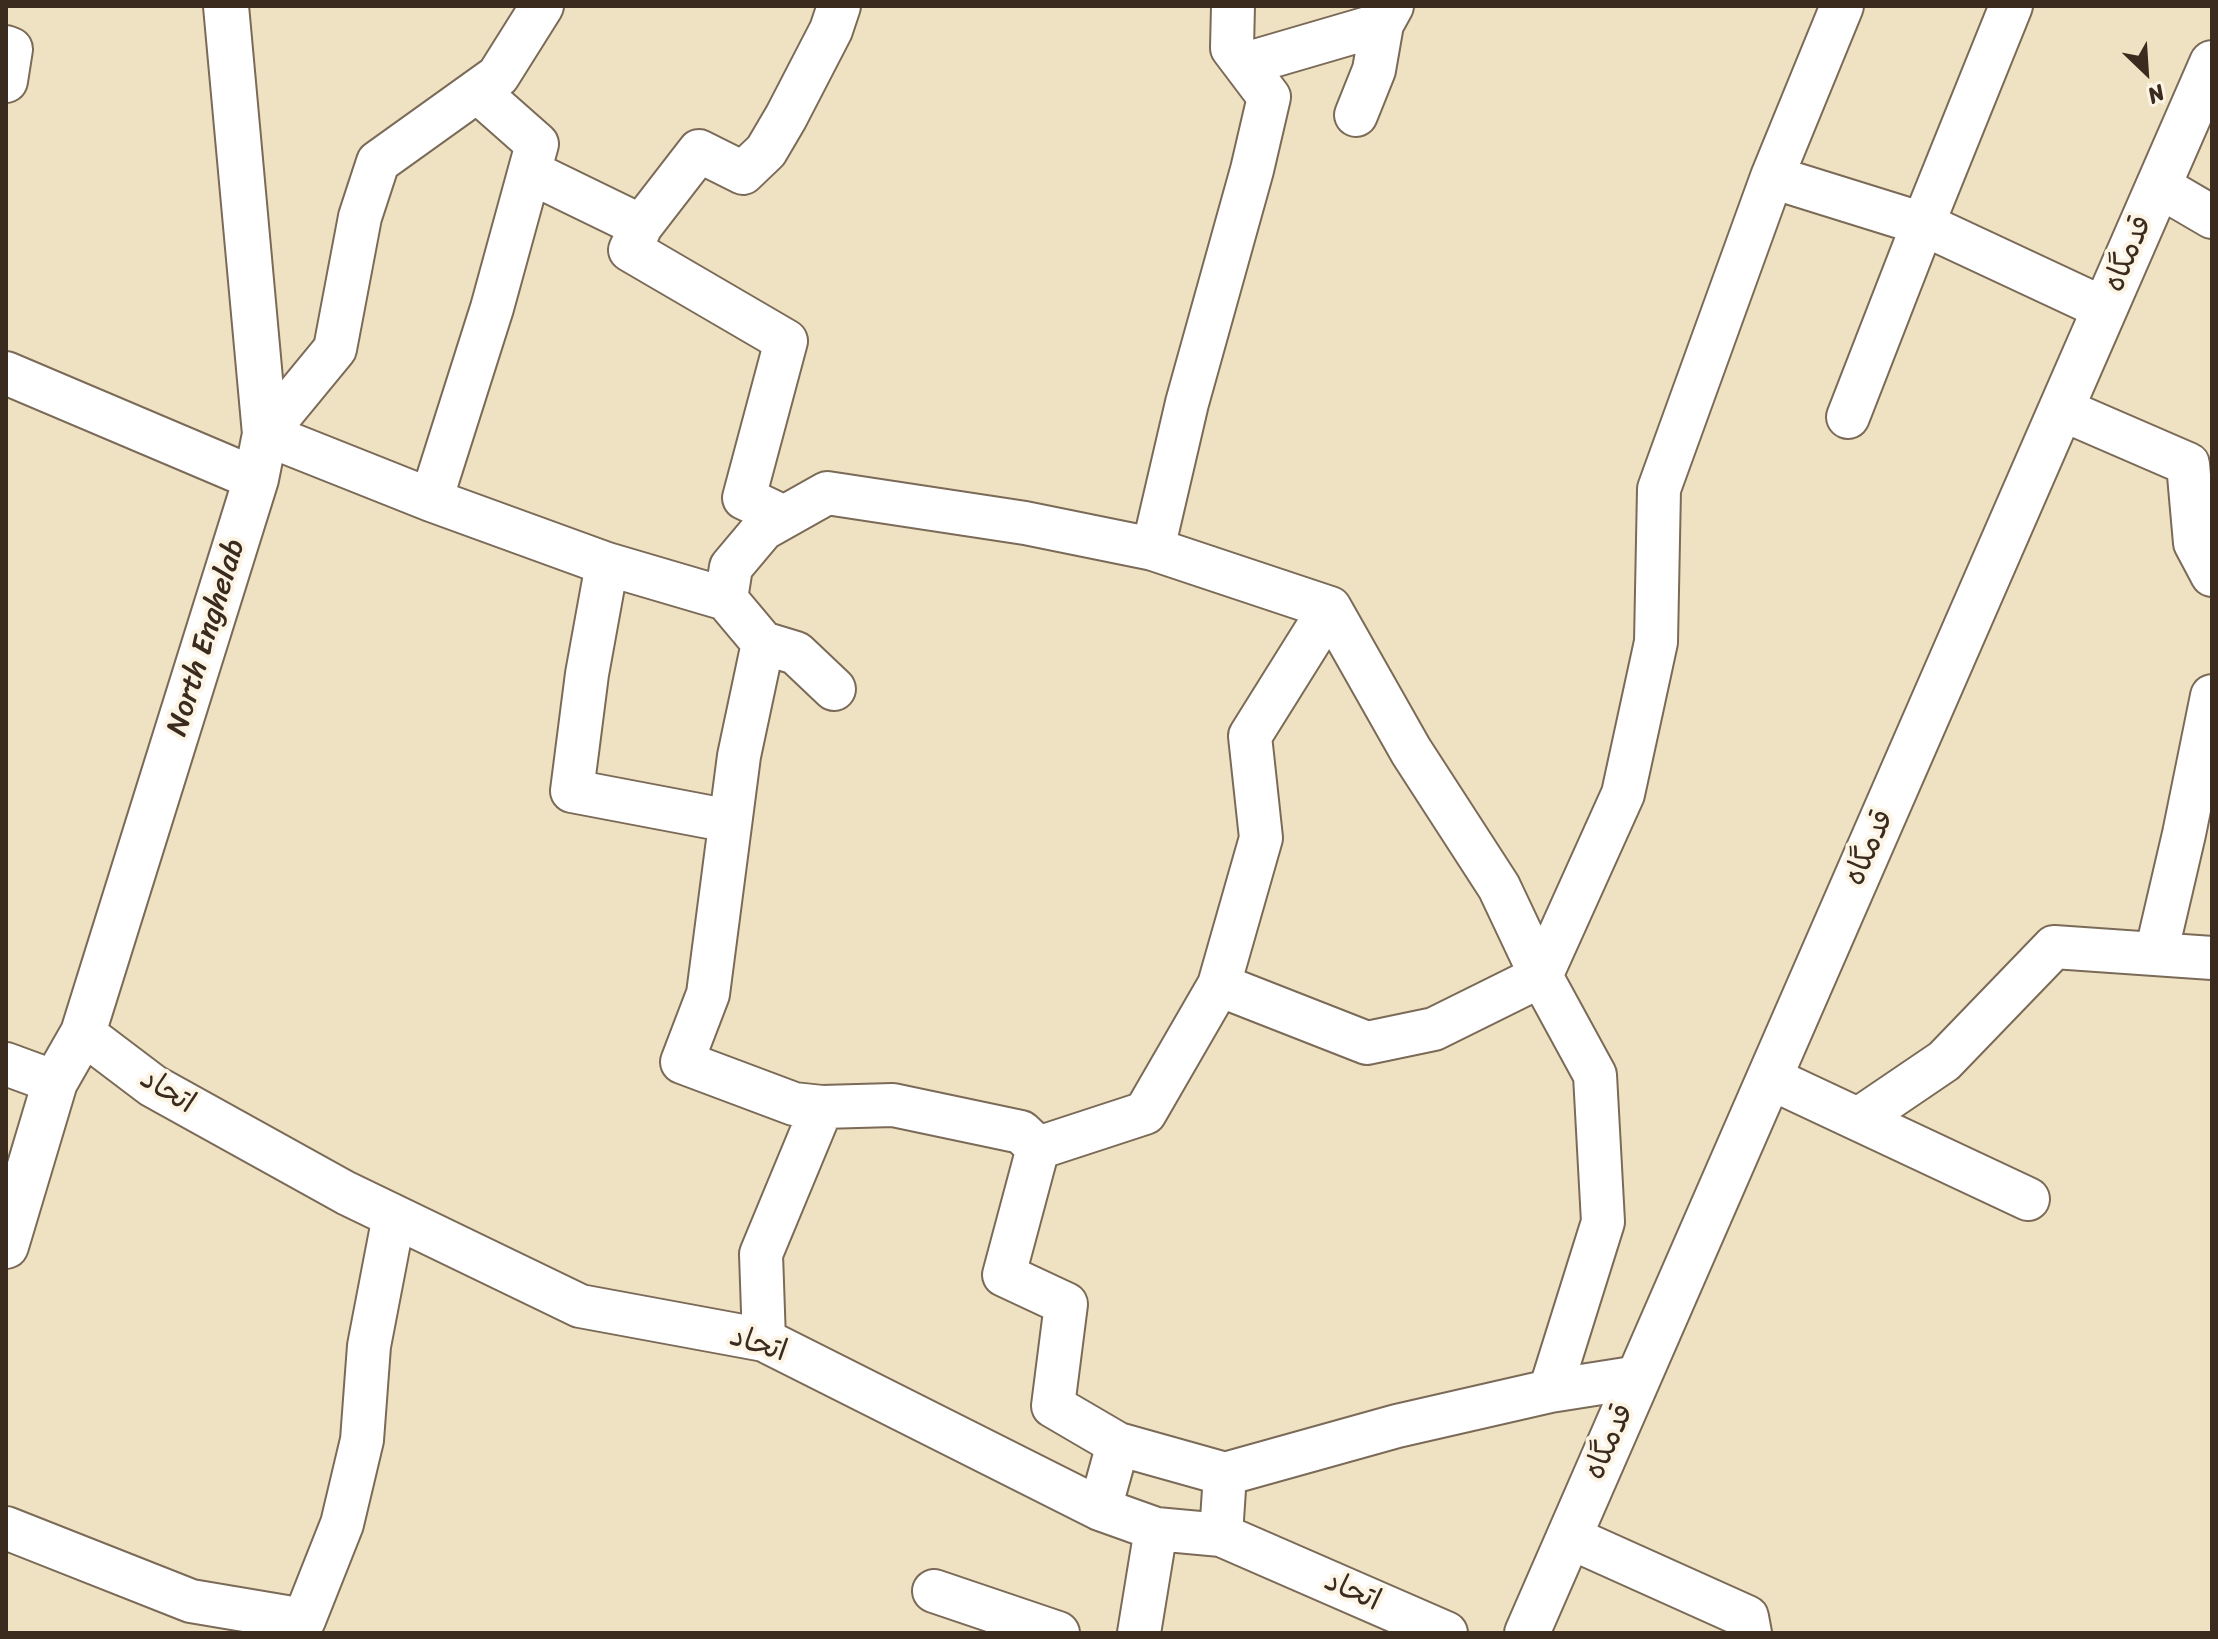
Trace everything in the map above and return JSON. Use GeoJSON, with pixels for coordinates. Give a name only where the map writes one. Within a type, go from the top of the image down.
{"type":"FeatureCollection","features":[{"type":"Feature","properties":{"kind":"main road","name":"North Enghelab"},"geometry":{"type":"LineString","coordinates":[[6,1246],[55,1082],[83,1033],[256,479],[265,434],[226,6]]}},
{"type":"Feature","properties":{"kind":"main road","name":"قدمگاه"},"geometry":{"type":"LineString","coordinates":[[1527,1633],[2212,63]]}},
{"type":"Feature","properties":{"kind":"street"},"geometry":{"type":"LineString","coordinates":[[542,6],[498,76],[378,162],[360,217],[335,349],[265,434],[431,500],[607,564],[726,599],[763,643],[796,653],[834,689]]}},
{"type":"Feature","properties":{"kind":"street"},"geometry":{"type":"LineString","coordinates":[[784,517],[744,498],[786,341],[630,250],[641,226],[699,151],[743,173],[766,151],[831,30],[839,6]]}},
{"type":"Feature","properties":{"kind":"street"},"geometry":{"type":"LineString","coordinates":[[1153,549],[1187,403],[1248,185],[1269,97],[1232,48],[1233,6]]}},
{"type":"Feature","properties":{"kind":"street"},"geometry":{"type":"LineString","coordinates":[[1219,985],[1367,1043],[1434,1029],[1541,976],[1623,794],[1656,642],[1659,489],[1772,177],[1842,6]]}},
{"type":"Feature","properties":{"kind":"street"},"geometry":{"type":"LineString","coordinates":[[1848,417],[2011,6]]}},
{"type":"Feature","properties":{"kind":"street"},"geometry":{"type":"LineString","coordinates":[[1245,64],[1296,50],[1387,15]]}},
{"type":"Feature","properties":{"kind":"street"},"geometry":{"type":"LineString","coordinates":[[1356,115],[1374,70],[1387,15]]}},
{"type":"Feature","properties":{"kind":"street"},"geometry":{"type":"LineString","coordinates":[[6,47],[11,49],[6,81]]}},
{"type":"Feature","properties":{"kind":"street"},"geometry":{"type":"LineString","coordinates":[[431,500],[492,308],[537,144],[477,91]]}},
{"type":"Feature","properties":{"kind":"street"},"geometry":{"type":"LineString","coordinates":[[530,172],[641,226]]}},
{"type":"Feature","properties":{"kind":"street"},"geometry":{"type":"LineString","coordinates":[[1772,177],[1923,224],[2105,309]]}},
{"type":"Feature","properties":{"kind":"street"},"geometry":{"type":"LineString","coordinates":[[2159,186],[2212,217]]}},
{"type":"Feature","properties":{"kind":"street"},"geometry":{"type":"LineString","coordinates":[[6,373],[256,479]]}},
{"type":"Feature","properties":{"kind":"street"},"geometry":{"type":"LineString","coordinates":[[2061,409],[2188,464],[2195,543],[2212,575]]}},
{"type":"Feature","properties":{"kind":"street"},"geometry":{"type":"LineString","coordinates":[[726,599],[731,567],[763,529],[827,493],[1025,523],[1153,549],[1330,608],[1411,751],[1499,887],[1541,976],[1595,1075],[1603,1222],[1550,1391]]}},
{"type":"Feature","properties":{"kind":"street"},"geometry":{"type":"LineString","coordinates":[[607,564],[587,674],[572,791],[730,821]]}},
{"type":"Feature","properties":{"kind":"street"},"geometry":{"type":"LineString","coordinates":[[1038,1148],[1145,1113],[1219,985],[1261,838],[1250,736],[1330,608]]}},
{"type":"Feature","properties":{"kind":"street"},"geometry":{"type":"LineString","coordinates":[[763,643],[739,756],[708,994],[682,1062],[794,1104],[822,1107],[893,1105],[1021,1132],[1038,1148]]}},
{"type":"Feature","properties":{"kind":"street"},"geometry":{"type":"LineString","coordinates":[[2156,954],[2206,755],[2212,696]]}},
{"type":"Feature","properties":{"kind":"street"},"geometry":{"type":"LineString","coordinates":[[1860,1118],[1944,1061],[2054,947],[2212,958]]}},
{"type":"Feature","properties":{"kind":"street","name":"اتحاد"},"geometry":{"type":"LineString","coordinates":[[83,1033],[153,1086],[346,1193],[580,1306],[764,1340],[1100,1509],[1156,1529],[1221,1535],[1446,1633]]}},
{"type":"Feature","properties":{"kind":"street"},"geometry":{"type":"LineString","coordinates":[[6,1064],[55,1082]]}},
{"type":"Feature","properties":{"kind":"street"},"geometry":{"type":"LineString","coordinates":[[1770,1078],[2028,1199]]}},
{"type":"Feature","properties":{"kind":"street"},"geometry":{"type":"LineString","coordinates":[[764,1340],[761,1254],[822,1107]]}},
{"type":"Feature","properties":{"kind":"street"},"geometry":{"type":"LineString","coordinates":[[1038,1148],[1004,1275],[1066,1304],[1053,1406],[1118,1444],[1225,1474],[1397,1426],[1550,1391],[1639,1377]]}},
{"type":"Feature","properties":{"kind":"street"},"geometry":{"type":"LineString","coordinates":[[6,1528],[191,1601],[304,1620],[342,1524],[362,1440],[369,1346],[394,1216]]}},
{"type":"Feature","properties":{"kind":"street"},"geometry":{"type":"LineString","coordinates":[[1100,1509],[1118,1444]]}},
{"type":"Feature","properties":{"kind":"street"},"geometry":{"type":"LineString","coordinates":[[1221,1535],[1225,1474]]}},
{"type":"Feature","properties":{"kind":"street"},"geometry":{"type":"LineString","coordinates":[[1139,1633],[1156,1529]]}},
{"type":"Feature","properties":{"kind":"street"},"geometry":{"type":"LineString","coordinates":[[1569,1537],[1747,1617],[1750,1633]]}},
{"type":"Feature","properties":{"kind":"street"},"geometry":{"type":"LineString","coordinates":[[934,1591],[1058,1633]]}}]}
